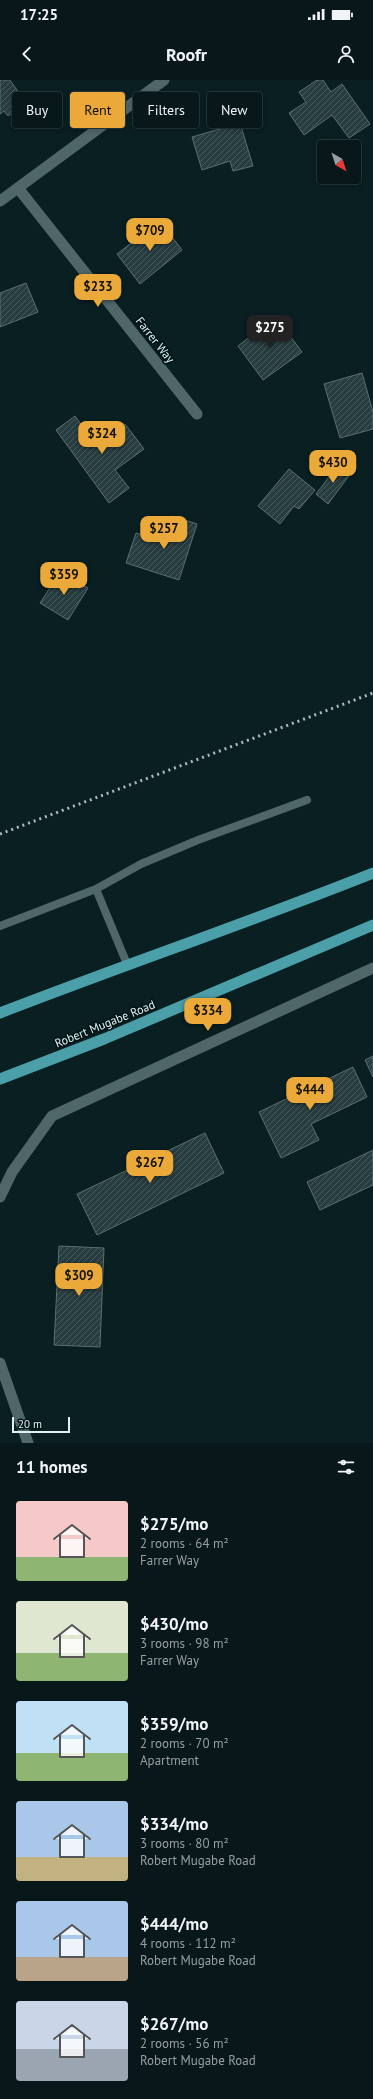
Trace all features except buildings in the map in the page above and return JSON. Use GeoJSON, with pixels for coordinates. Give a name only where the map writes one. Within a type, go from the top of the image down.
{"type":"FeatureCollection","features":[{"type":"Feature","properties":{"kind":"main road"},"geometry":{"type":"LineString","coordinates":[[0,1013],[127,964],[282,909],[373,873]]}},
{"type":"Feature","properties":{"kind":"main road","name":"Robert Mugabe Road"},"geometry":{"type":"LineString","coordinates":[[0,1079],[104,1039],[373,925]]}},
{"type":"Feature","properties":{"kind":"street"},"geometry":{"type":"LineString","coordinates":[[0,202],[164,80]]}},
{"type":"Feature","properties":{"kind":"street","name":"Farrer Way"},"geometry":{"type":"LineString","coordinates":[[18,188],[197,414]]}},
{"type":"Feature","properties":{"kind":"street"},"geometry":{"type":"LineString","coordinates":[[0,1197],[12,1172],[52,1116],[373,968]]}},
{"type":"Feature","properties":{"kind":"street"},"geometry":{"type":"LineString","coordinates":[[0,1363],[28,1443]]}},
{"type":"Feature","properties":{"kind":"lane"},"geometry":{"type":"LineString","coordinates":[[0,926],[96,889],[141,864],[198,840],[306,800]]}},
{"type":"Feature","properties":{"kind":"lane"},"geometry":{"type":"LineString","coordinates":[[96,889],[127,964]]}},
{"type":"Feature","properties":{"kind":"railway"},"geometry":{"type":"LineString","coordinates":[[0,834],[373,693]]}}]}
